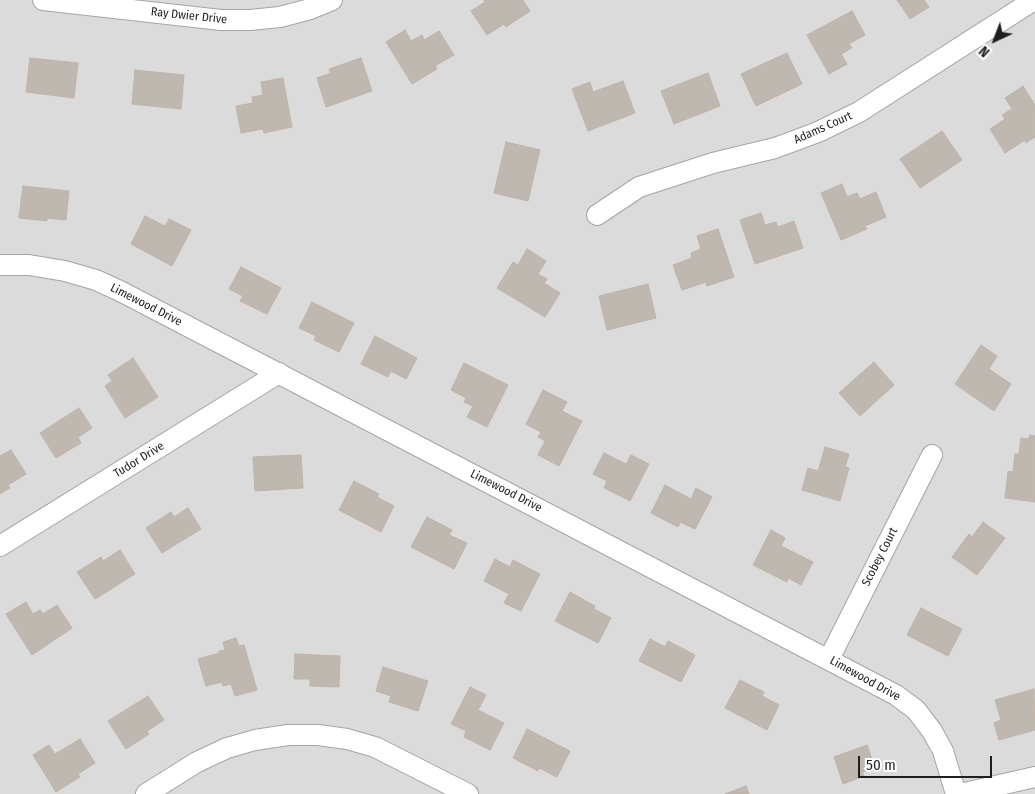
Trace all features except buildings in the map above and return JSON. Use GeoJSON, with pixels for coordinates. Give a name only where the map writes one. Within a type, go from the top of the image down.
{"type":"FeatureCollection","features":[{"type":"Feature","properties":{"kind":"street","name":"Ray Dwier Drive"},"geometry":{"type":"LineString","coordinates":[[43,0],[87,2],[221,20],[280,17],[310,9],[332,0]]}},
{"type":"Feature","properties":{"kind":"street","name":"Adams Court"},"geometry":{"type":"LineString","coordinates":[[597,215],[639,187],[713,163],[775,148],[818,132],[859,112],[1032,3]]}},
{"type":"Feature","properties":{"kind":"street","name":"Limewood Drive"},"geometry":{"type":"LineString","coordinates":[[0,266],[29,265],[65,271],[96,280],[120,290],[896,695],[916,710],[932,731],[943,751],[956,794]]}},
{"type":"Feature","properties":{"kind":"street","name":"Tudor Drive"},"geometry":{"type":"LineString","coordinates":[[0,546],[279,373]]}},
{"type":"Feature","properties":{"kind":"street","name":"Scobey Court"},"geometry":{"type":"LineString","coordinates":[[829,659],[932,455]]}},
{"type":"Feature","properties":{"kind":"street"},"geometry":{"type":"LineString","coordinates":[[146,794],[196,762],[227,748],[255,740],[288,735],[318,735],[347,739],[375,748],[468,794]]}},
{"type":"Feature","properties":{"kind":"street"},"geometry":{"type":"LineString","coordinates":[[960,794],[1035,777]]}},
{"type":"Feature","properties":{"kind":"shaded area"},"geometry":{"type":"Polygon","coordinates":[[[0,0],[1035,0],[1035,794],[0,794],[0,0]]]}}]}
